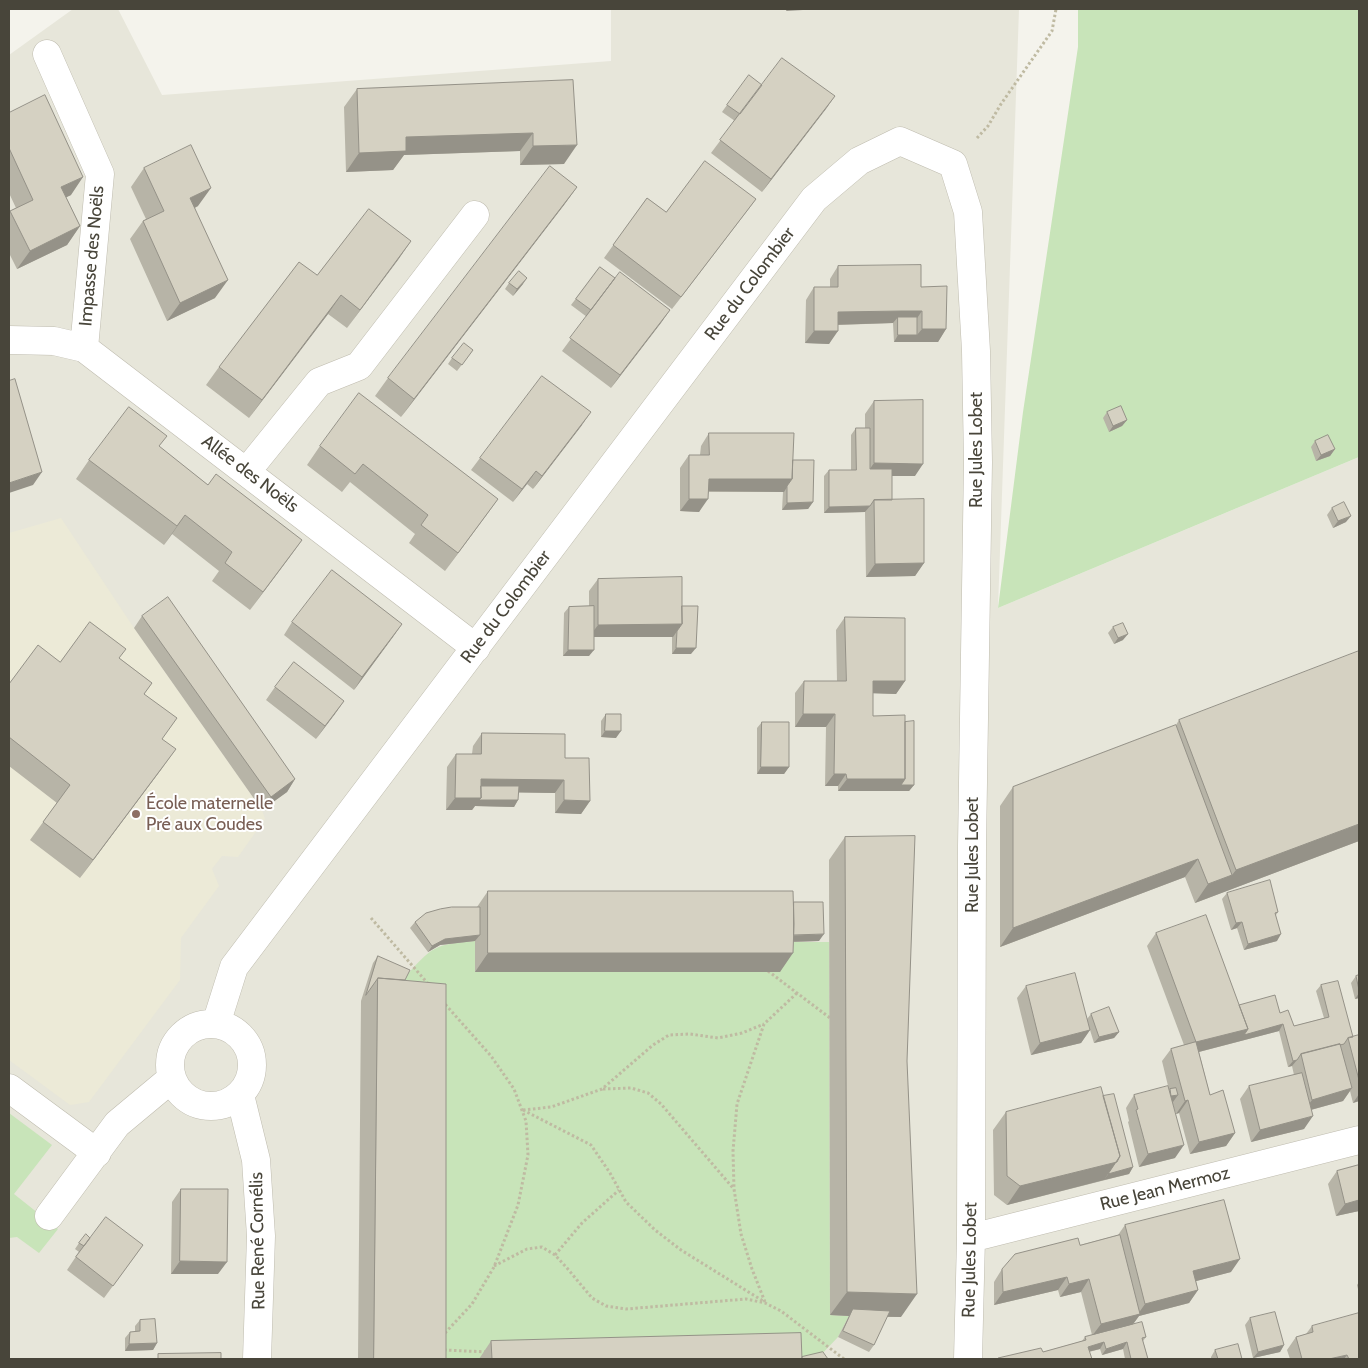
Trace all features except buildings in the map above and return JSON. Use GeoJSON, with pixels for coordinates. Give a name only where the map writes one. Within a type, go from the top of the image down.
{"type":"FeatureCollection","features":[{"type":"Feature","properties":{"kind":"street","name":"Impasse des Noëls"},"geometry":{"type":"LineString","coordinates":[[47,54],[100,174],[84,348]]}},
{"type":"Feature","properties":{"kind":"street","name":"Rue du Colombier"},"geometry":{"type":"LineString","coordinates":[[216,1024],[234,966],[814,199],[860,161],[900,141],[953,164]]}},
{"type":"Feature","properties":{"kind":"street","name":"Rue Jules Lobet"},"geometry":{"type":"LineString","coordinates":[[953,164],[968,212],[976,351],[978,462],[972,846],[971,1238],[968,1359]]}},
{"type":"Feature","properties":{"kind":"street"},"geometry":{"type":"LineString","coordinates":[[247,471],[319,382],[359,366],[475,214]]}},
{"type":"Feature","properties":{"kind":"street","name":"Allée des Noëls"},"geometry":{"type":"LineString","coordinates":[[9,340],[54,342],[84,348],[476,648]]}},
{"type":"Feature","properties":{"kind":"street"},"geometry":{"type":"LineString","coordinates":[[216,1024],[234,1030],[247,1044],[252,1061],[250,1079],[240,1095],[226,1104],[210,1107],[194,1104],[180,1093],[171,1079],[169,1062],[174,1046],[185,1033],[200,1025],[216,1024]]}},
{"type":"Feature","properties":{"kind":"street"},"geometry":{"type":"LineString","coordinates":[[49,1216],[117,1124],[171,1079]]}},
{"type":"Feature","properties":{"kind":"street"},"geometry":{"type":"LineString","coordinates":[[9,1088],[97,1153]]}},
{"type":"Feature","properties":{"kind":"street","name":"Rue René Cornélis"},"geometry":{"type":"LineString","coordinates":[[240,1095],[256,1160],[261,1236],[257,1359]]}},
{"type":"Feature","properties":{"kind":"street","name":"Rue Jean Mermoz"},"geometry":{"type":"LineString","coordinates":[[971,1238],[1359,1140]]}},
{"type":"Feature","properties":{"kind":"path"},"geometry":{"type":"LineString","coordinates":[[953,164],[988,126],[1001,104],[1052,31],[1056,9]]}},
{"type":"Feature","properties":{"kind":"path"},"geometry":{"type":"LineString","coordinates":[[371,918],[434,991]]}},
{"type":"Feature","properties":{"kind":"path"},"geometry":{"type":"LineString","coordinates":[[768,972],[830,1018]]}},
{"type":"Feature","properties":{"kind":"path"},"geometry":{"type":"LineString","coordinates":[[602,1089],[653,1045],[669,1035],[690,1034],[718,1038],[742,1033],[764,1024],[797,993]]}},
{"type":"Feature","properties":{"kind":"path"},"geometry":{"type":"LineString","coordinates":[[440,998],[491,1056],[514,1089],[526,1121],[528,1154],[518,1204],[494,1266],[472,1304],[441,1337]]}},
{"type":"Feature","properties":{"kind":"path"},"geometry":{"type":"LineString","coordinates":[[764,1024],[737,1104],[733,1151],[734,1189],[741,1234],[752,1270],[766,1303]]}},
{"type":"Feature","properties":{"kind":"path"},"geometry":{"type":"LineString","coordinates":[[522,1110],[551,1107],[602,1089],[631,1088],[648,1093],[661,1104],[734,1189]]}},
{"type":"Feature","properties":{"kind":"path"},"geometry":{"type":"LineString","coordinates":[[522,1110],[591,1145],[610,1173],[626,1202],[655,1230],[681,1250],[781,1311],[844,1359]]}},
{"type":"Feature","properties":{"kind":"path"},"geometry":{"type":"LineString","coordinates":[[555,1255],[582,1223],[619,1190]]}},
{"type":"Feature","properties":{"kind":"path"},"geometry":{"type":"LineString","coordinates":[[494,1266],[528,1249],[542,1247],[555,1255],[592,1298],[606,1306],[626,1309],[746,1299],[766,1303]]}},
{"type":"Feature","properties":{"kind":"path"},"geometry":{"type":"LineString","coordinates":[[439,1350],[492,1352]]}},
{"type":"Feature","properties":{"kind":"shaded area"},"geometry":{"type":"Polygon","coordinates":[[[73,9],[118,9],[162,95],[611,61],[611,9],[1019,9],[998,608],[1359,457],[1359,1359],[9,1359],[9,55],[73,9]]]}},
{"type":"Feature","properties":{"kind":"shaded area","name":"École maternelle Pré aux Coudes"},"geometry":{"type":"Polygon","coordinates":[[[61,518],[134,628],[262,810],[265,819],[238,857],[222,856],[212,869],[219,886],[181,938],[180,980],[89,1102],[70,1105],[9,1060],[9,533],[61,518]]]}},
{"type":"Feature","properties":{"kind":"green space"},"geometry":{"type":"Polygon","coordinates":[[[1078,9],[1359,9],[1359,457],[998,608],[1023,412],[1078,47],[1078,9]]]}},
{"type":"Feature","properties":{"kind":"green space"},"geometry":{"type":"Polygon","coordinates":[[[475,941],[780,971],[781,942],[829,942],[830,1315],[849,1316],[838,1337],[818,1358],[430,1359],[405,977],[428,953],[435,949],[451,944],[475,941]]]}},
{"type":"Feature","properties":{"kind":"green space"},"geometry":{"type":"Polygon","coordinates":[[[9,1113],[52,1145],[14,1194],[58,1229],[39,1253],[17,1237],[9,1238],[9,1113]]]}},
{"type":"Feature","properties":{"kind":"place","name":"École maternelle Pré aux Coudes"},"geometry":{"type":"Point","coordinates":[136,814]}}]}
